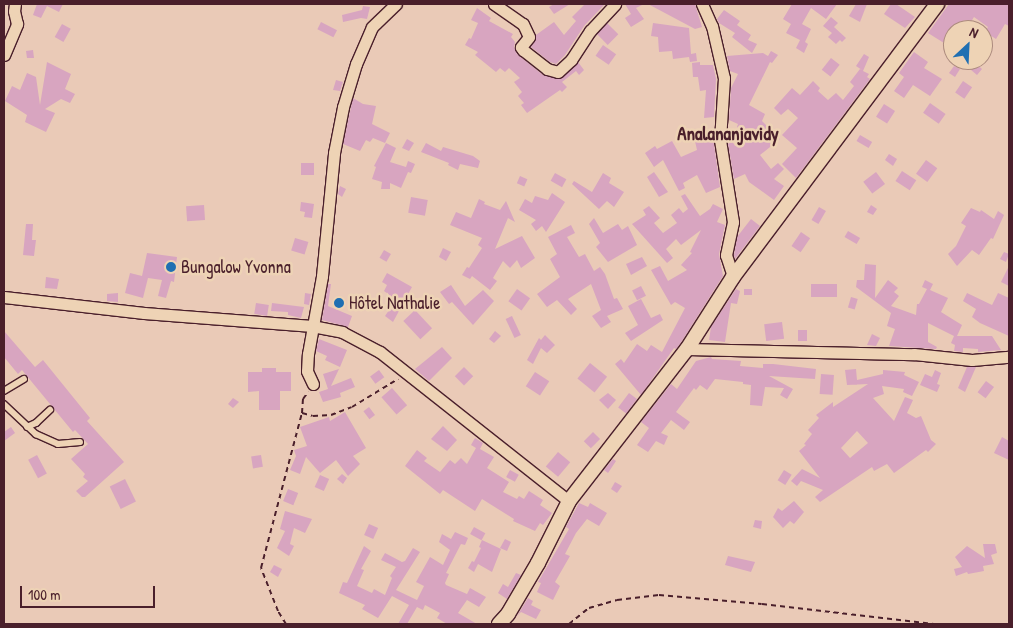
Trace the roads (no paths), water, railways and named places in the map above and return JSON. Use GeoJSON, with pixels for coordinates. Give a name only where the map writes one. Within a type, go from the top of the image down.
{"type":"FeatureCollection","features":[{"type":"Feature","properties":{"kind":"street"},"geometry":{"type":"LineString","coordinates":[[4,55],[17,24],[14,11],[15,4]]}},
{"type":"Feature","properties":{"kind":"street"},"geometry":{"type":"LineString","coordinates":[[313,384],[307,372],[312,326],[322,276],[334,153],[343,107],[356,64],[372,26],[396,4]]}},
{"type":"Feature","properties":{"kind":"street"},"geometry":{"type":"LineString","coordinates":[[494,4],[523,24],[529,37],[521,47],[523,50],[547,69],[558,72],[571,60],[590,31],[615,4]]}},
{"type":"Feature","properties":{"kind":"street"},"geometry":{"type":"LineString","coordinates":[[702,4],[712,26],[724,78],[720,140],[733,222],[726,255],[733,277]]}},
{"type":"Feature","properties":{"kind":"street"},"geometry":{"type":"LineString","coordinates":[[499,624],[508,614],[538,563],[569,501],[687,349],[733,277],[931,6]]}},
{"type":"Feature","properties":{"kind":"street"},"geometry":{"type":"LineString","coordinates":[[4,297],[144,313],[312,326],[342,332],[361,340],[569,501]]}},
{"type":"Feature","properties":{"kind":"street"},"geometry":{"type":"LineString","coordinates":[[687,349],[914,354],[972,360],[1009,357]]}},
{"type":"Feature","properties":{"kind":"lane"},"geometry":{"type":"LineString","coordinates":[[4,391],[24,379]]}},
{"type":"Feature","properties":{"kind":"lane"},"geometry":{"type":"LineString","coordinates":[[4,404],[36,434],[58,444],[80,442]]}},
{"type":"Feature","properties":{"kind":"lane"},"geometry":{"type":"LineString","coordinates":[[27,427],[36,423],[50,410]]}},
{"type":"Feature","properties":{"kind":"place","name":"Bungalow Yvonna"},"geometry":{"type":"Point","coordinates":[171,267]}},
{"type":"Feature","properties":{"kind":"place","name":"Hôtel Nathalie"},"geometry":{"type":"Point","coordinates":[339,303]}},
{"type":"Feature","properties":{"kind":"district","name":"Analananjavidy"},"geometry":{"type":"Point","coordinates":[728,134]}}]}
